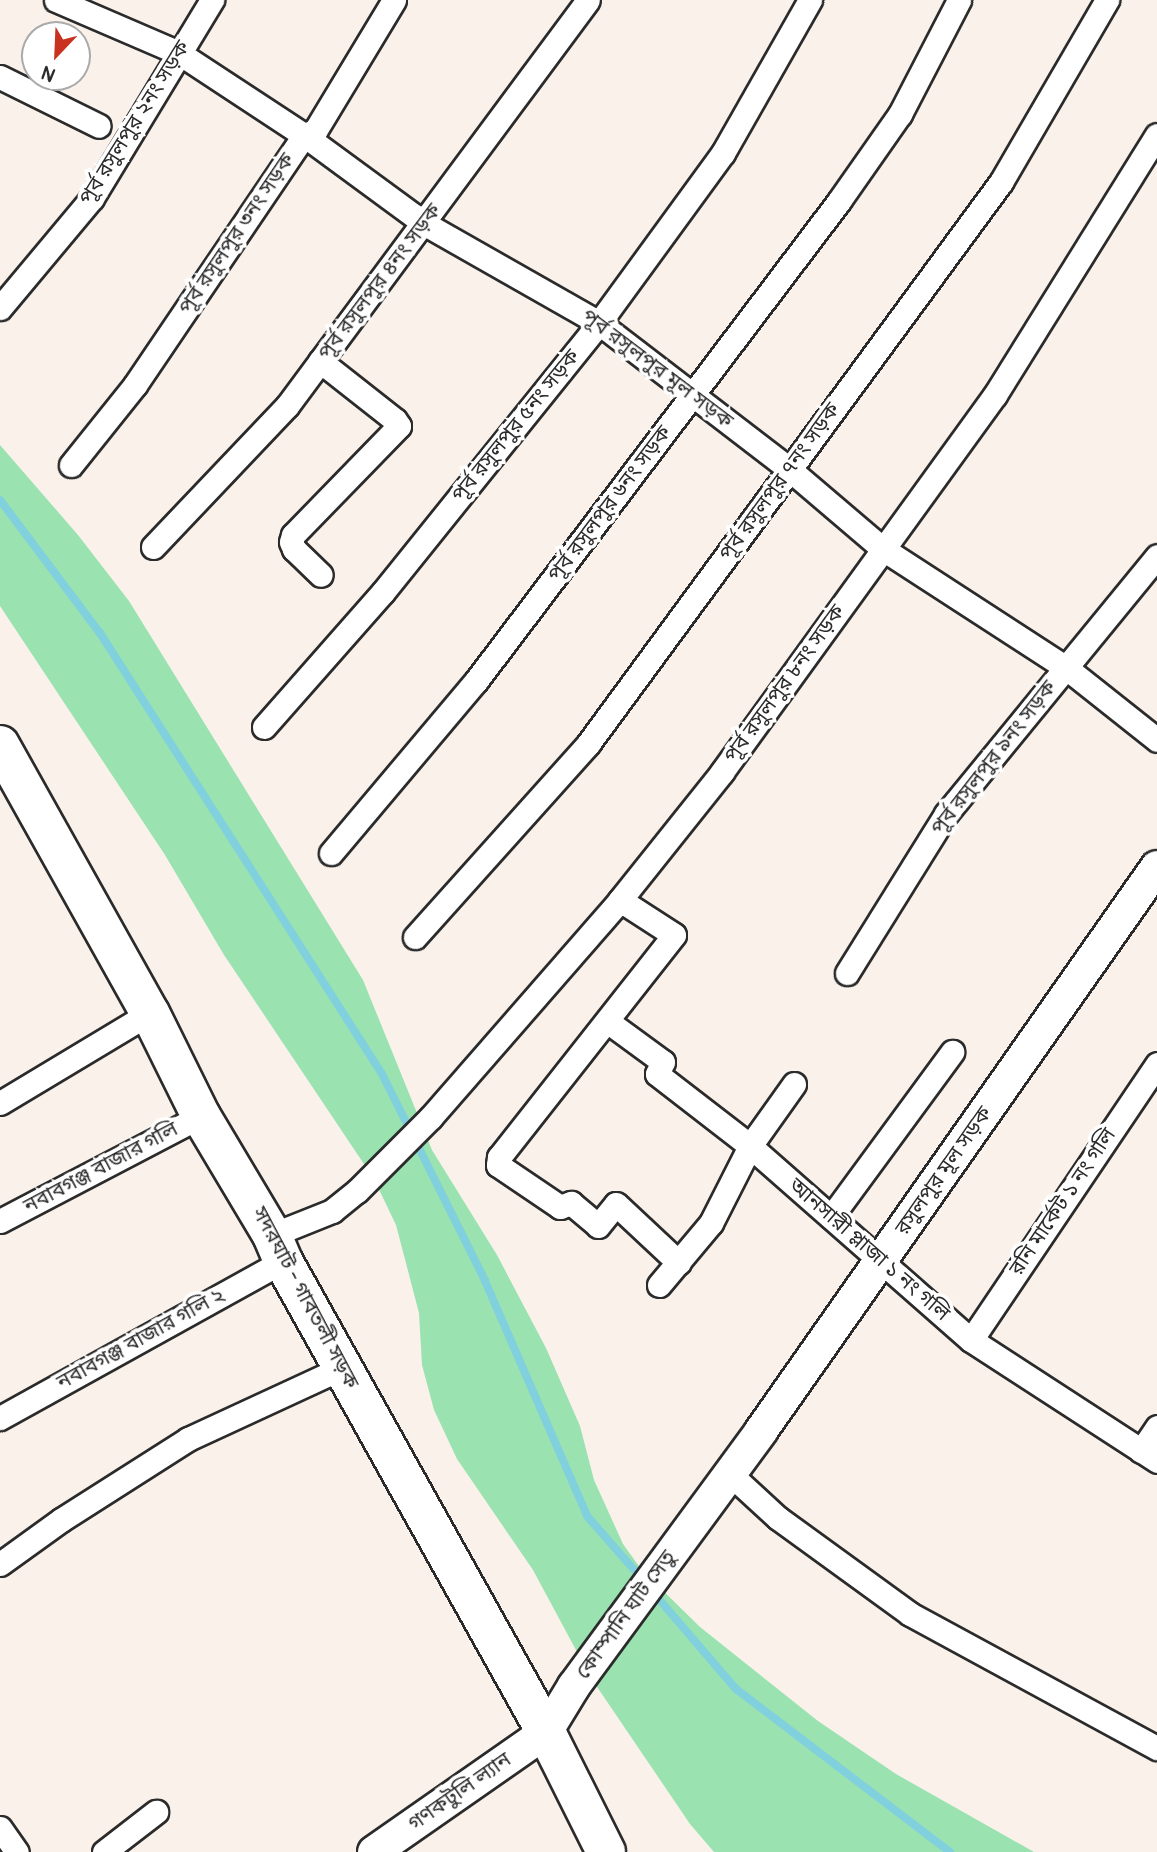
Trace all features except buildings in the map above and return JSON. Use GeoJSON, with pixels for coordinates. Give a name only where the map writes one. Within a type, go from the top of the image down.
{"type":"FeatureCollection","features":[{"type":"Feature","properties":{"kind":"highway","name":"সদরঘাট - গাবতলী সড়ক"},"geometry":{"type":"LineString","coordinates":[[0,745],[150,1013],[201,1116],[278,1248],[342,1368],[546,1732],[606,1852]]}},
{"type":"Feature","properties":{"kind":"street","name":"পূর্ব রসুলপুর মূল সড়ক"},"geometry":{"type":"LineString","coordinates":[[56,0],[179,53],[304,135],[425,224],[599,323],[789,469],[883,549],[1065,667],[1157,740]]}},
{"type":"Feature","properties":{"kind":"street","name":"পূর্ব রসুলপুর ২নং সড়ক"},"geometry":{"type":"LineString","coordinates":[[0,307],[92,198],[212,0]]}},
{"type":"Feature","properties":{"kind":"street","name":"পূর্ব রসুলপুর ৩নং সড়ক"},"geometry":{"type":"LineString","coordinates":[[71,465],[135,386],[304,135],[315,131],[394,0]]}},
{"type":"Feature","properties":{"kind":"street","name":"পূর্ব রসুলপুর ৪নং সড়ক"},"geometry":{"type":"LineString","coordinates":[[153,547],[287,405],[425,224],[588,0]]}},
{"type":"Feature","properties":{"kind":"street","name":"পূর্ব রসুলপুর ৫নং সড়ক"},"geometry":{"type":"LineString","coordinates":[[264,727],[383,592],[599,323],[723,153],[810,0]]}},
{"type":"Feature","properties":{"kind":"street","name":"পূর্ব রসুলপুর ৬নং সড়ক"},"geometry":{"type":"LineString","coordinates":[[331,853],[475,681],[693,395],[900,114],[959,0]]}},
{"type":"Feature","properties":{"kind":"street","name":"পূর্ব রসুলপুর ৭নং সড়ক"},"geometry":{"type":"LineString","coordinates":[[415,937],[588,744],[1001,182],[1107,0]]}},
{"type":"Feature","properties":{"kind":"street"},"geometry":{"type":"LineString","coordinates":[[0,77],[99,126]]}},
{"type":"Feature","properties":{"kind":"street","name":"পূর্ব রসুলপুর ৮নং সড়ক"},"geometry":{"type":"LineString","coordinates":[[358,1191],[430,1117],[620,900],[722,772],[996,395],[1157,135]]}},
{"type":"Feature","properties":{"kind":"street"},"geometry":{"type":"LineString","coordinates":[[320,361],[399,426],[293,535],[291,542],[294,549],[321,575]]}},
{"type":"Feature","properties":{"kind":"street","name":"পূর্ব রসুলপুর ৯নং সড়ক"},"geometry":{"type":"LineString","coordinates":[[847,972],[946,814],[1157,556]]}},
{"type":"Feature","properties":{"kind":"street","name":"রসুলপুর মূল সড়ক"},"geometry":{"type":"LineString","coordinates":[[679,1544],[1157,867]]}},
{"type":"Feature","properties":{"kind":"street"},"geometry":{"type":"LineString","coordinates":[[620,900],[674,935],[499,1157],[498,1165],[560,1207],[571,1203],[598,1226],[616,1204],[679,1263]]}},
{"type":"Feature","properties":{"kind":"street"},"geometry":{"type":"LineString","coordinates":[[0,1103],[150,1013]]}},
{"type":"Feature","properties":{"kind":"street","name":"আনসারী প্লাজা ১ নং গলি"},"geometry":{"type":"LineString","coordinates":[[607,1021],[663,1062],[657,1074],[750,1146],[971,1340],[1149,1456]]}},
{"type":"Feature","properties":{"kind":"street"},"geometry":{"type":"LineString","coordinates":[[831,1217],[952,1052]]}},
{"type":"Feature","properties":{"kind":"street","name":"রনি মার্কেট ১ নং গলি"},"geometry":{"type":"LineString","coordinates":[[971,1340],[1157,1064]]}},
{"type":"Feature","properties":{"kind":"street"},"geometry":{"type":"LineString","coordinates":[[659,1285],[710,1223],[750,1146],[794,1084]]}},
{"type":"Feature","properties":{"kind":"street","name":"নবাবগঞ্জ বাজার গলি"},"geometry":{"type":"LineString","coordinates":[[0,1221],[201,1116]]}},
{"type":"Feature","properties":{"kind":"street","name":"নবাবগঞ্জ বাজার গলি ২"},"geometry":{"type":"LineString","coordinates":[[0,1418],[278,1248],[358,1191]]}},
{"type":"Feature","properties":{"kind":"street"},"geometry":{"type":"LineString","coordinates":[[0,1564],[61,1520],[188,1439],[342,1368]]}},
{"type":"Feature","properties":{"kind":"street"},"geometry":{"type":"LineString","coordinates":[[1149,1456],[1157,1427]]}},
{"type":"Feature","properties":{"kind":"street"},"geometry":{"type":"LineString","coordinates":[[729,1473],[778,1518],[910,1614],[1157,1748]]}},
{"type":"Feature","properties":{"kind":"street","name":"কোম্পানি ঘাট সেতু"},"geometry":{"type":"LineString","coordinates":[[546,1732],[574,1686],[679,1544]]}},
{"type":"Feature","properties":{"kind":"street","name":"গণকটুলি ল্যান"},"geometry":{"type":"LineString","coordinates":[[374,1852],[546,1732]]}},
{"type":"Feature","properties":{"kind":"street"},"geometry":{"type":"LineString","coordinates":[[104,1852],[156,1812]]}},
{"type":"Feature","properties":{"kind":"street"},"geometry":{"type":"LineString","coordinates":[[0,1828],[17,1852]]}},
{"type":"Feature","properties":{"kind":"green space"},"geometry":{"type":"Polygon","coordinates":[[[0,445],[78,535],[129,601],[363,980],[432,1150],[497,1255],[546,1348],[580,1426],[594,1480],[623,1544],[641,1569],[700,1627],[818,1721],[896,1774],[1034,1852],[714,1852],[690,1824],[591,1678],[533,1570],[457,1459],[434,1410],[422,1365],[419,1313],[396,1225],[374,1179],[224,955],[165,855],[0,606],[0,445]]]}},
{"type":"Feature","properties":{"kind":"waterway"},"geometry":{"type":"LineString","coordinates":[[0,500],[100,633],[382,1074],[485,1281],[587,1516],[643,1580]]}},
{"type":"Feature","properties":{"kind":"waterway"},"geometry":{"type":"LineString","coordinates":[[651,1590],[736,1689],[950,1852]]}}]}
